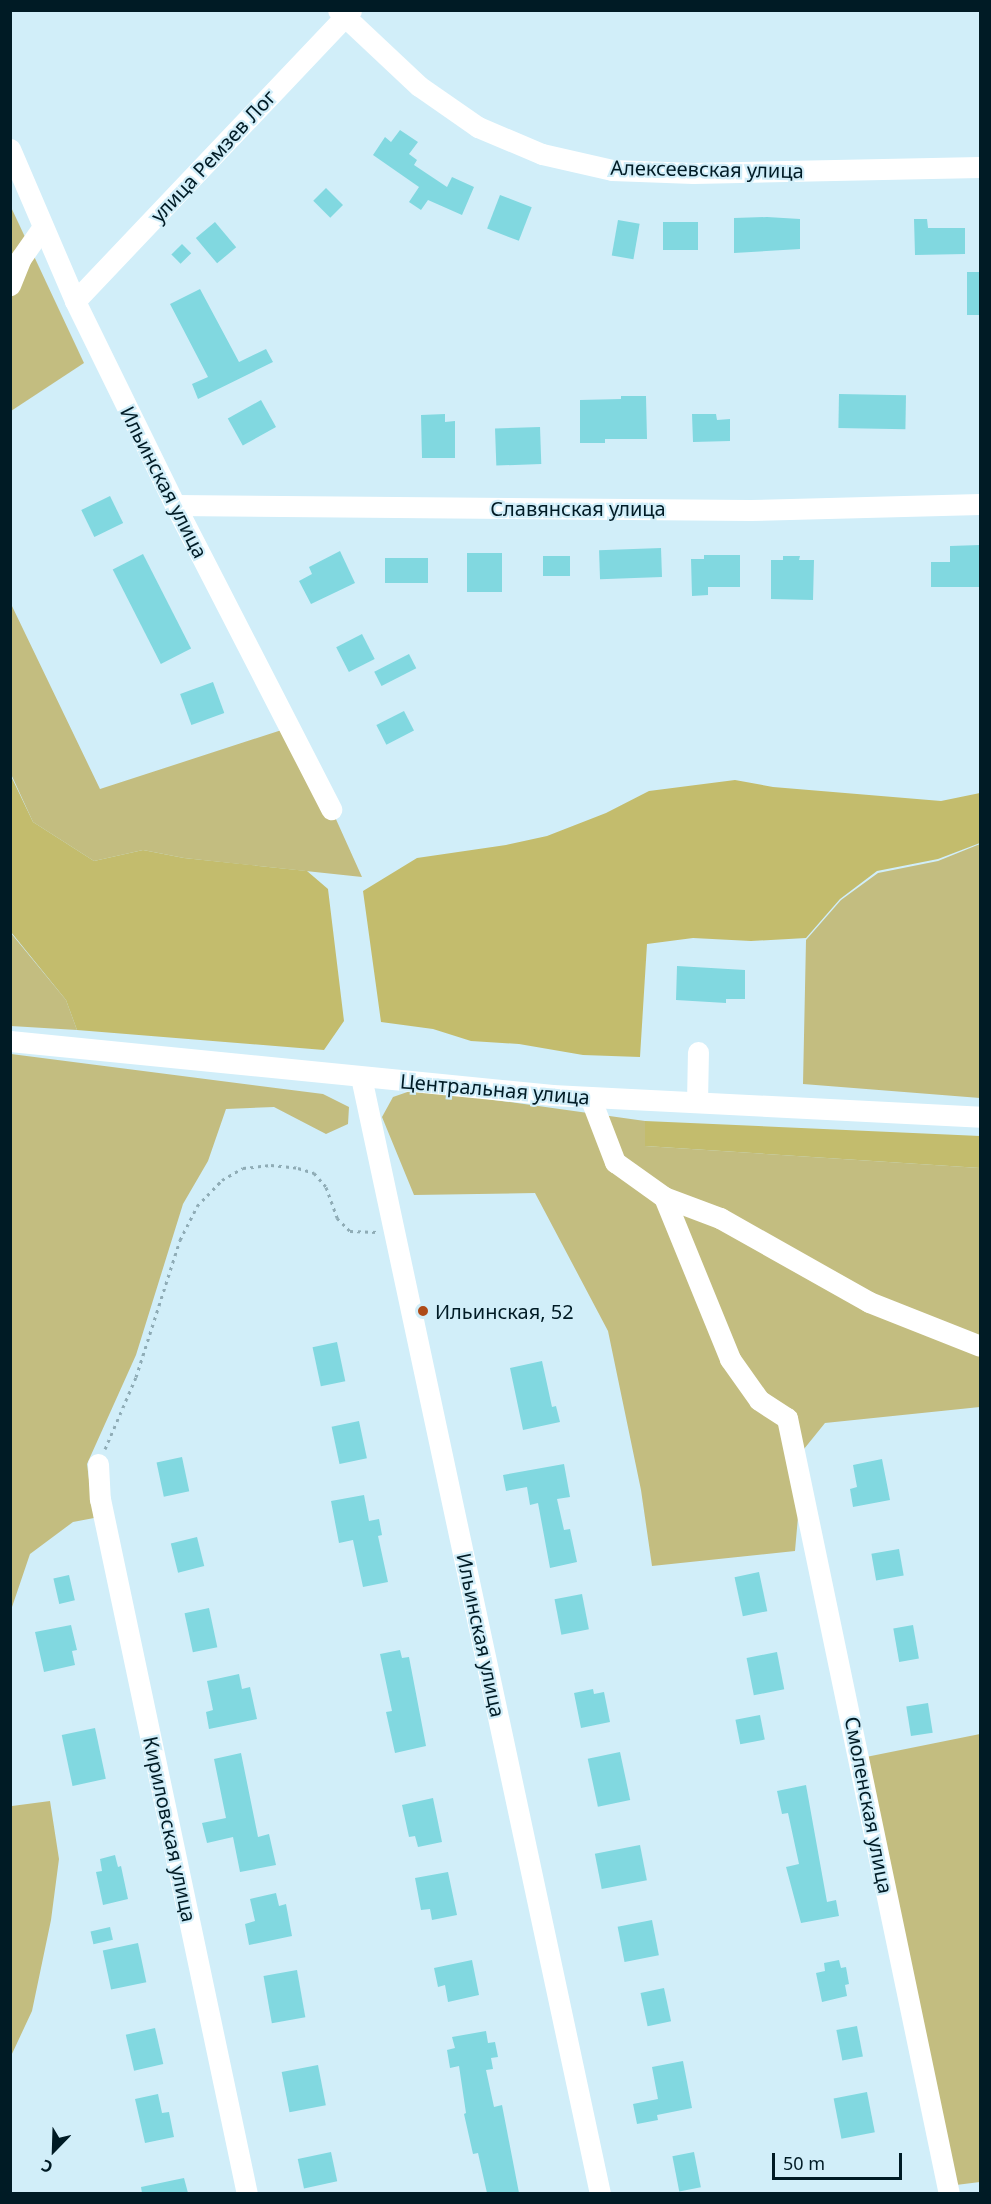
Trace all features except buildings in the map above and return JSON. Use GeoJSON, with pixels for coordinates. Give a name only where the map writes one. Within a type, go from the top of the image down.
{"type":"FeatureCollection","features":[{"type":"Feature","properties":{"kind":"street","name":"Алексеевская улица"},"geometry":{"type":"LineString","coordinates":[[345,12],[419,86],[468,120],[542,154],[612,170],[693,173],[981,167]]}},
{"type":"Feature","properties":{"kind":"street","name":"улица Ремзев Лог"},"geometry":{"type":"LineString","coordinates":[[75,301],[345,12]]}},
{"type":"Feature","properties":{"kind":"street","name":"Ильинская улица"},"geometry":{"type":"LineString","coordinates":[[10,149],[75,301],[175,506],[332,809]]}},
{"type":"Feature","properties":{"kind":"street"},"geometry":{"type":"LineString","coordinates":[[10,285],[21,258],[42,228]]}},
{"type":"Feature","properties":{"kind":"street","name":"Славянская улица"},"geometry":{"type":"LineString","coordinates":[[175,506],[750,510],[981,504]]}},
{"type":"Feature","properties":{"kind":"street","name":"Центральная улица"},"geometry":{"type":"LineString","coordinates":[[10,1041],[361,1077],[590,1097],[981,1117]]}},
{"type":"Feature","properties":{"kind":"street"},"geometry":{"type":"LineString","coordinates":[[697,1102],[698,1052]]}},
{"type":"Feature","properties":{"kind":"street","name":"Ильинская улица"},"geometry":{"type":"LineString","coordinates":[[361,1077],[600,2193]]}},
{"type":"Feature","properties":{"kind":"street"},"geometry":{"type":"LineString","coordinates":[[590,1097],[615,1162],[664,1197],[720,1218],[869,1302],[981,1346]]}},
{"type":"Feature","properties":{"kind":"street","name":"Смоленская улица"},"geometry":{"type":"LineString","coordinates":[[664,1197],[729,1359],[759,1400],[787,1418],[949,2193]]}},
{"type":"Feature","properties":{"kind":"street","name":"Кириловская улица"},"geometry":{"type":"LineString","coordinates":[[98,1464],[104,1521],[247,2193]]}},
{"type":"Feature","properties":{"kind":"path"},"geometry":{"type":"LineString","coordinates":[[98,1464],[136,1377],[180,1240],[197,1206],[222,1180],[243,1168],[271,1166],[298,1168],[314,1173],[326,1186],[337,1218],[350,1231],[396,1233]]}},
{"type":"Feature","properties":{"kind":"shaded area"},"geometry":{"type":"Polygon","coordinates":[[[10,205],[84,363],[11,411],[10,411],[10,205]]]}},
{"type":"Feature","properties":{"kind":"shaded area"},"geometry":{"type":"Polygon","coordinates":[[[11,604],[100,789],[294,726],[362,877],[184,858],[143,850],[94,861],[33,822],[11,774],[11,604]]]}},
{"type":"Feature","properties":{"kind":"shaded area"},"geometry":{"type":"Polygon","coordinates":[[[10,774],[33,822],[94,861],[143,850],[184,858],[307,871],[328,889],[344,1021],[324,1050],[77,1030],[66,1000],[11,932],[10,774]]]}},
{"type":"Feature","properties":{"kind":"shaded area"},"geometry":{"type":"Polygon","coordinates":[[[735,780],[773,787],[941,801],[980,793],[980,843],[938,859],[877,871],[840,899],[806,938],[751,941],[693,938],[647,944],[640,1057],[583,1055],[519,1044],[471,1041],[433,1029],[381,1022],[363,891],[417,858],[506,845],[547,836],[606,813],[649,791],[735,780]]]}},
{"type":"Feature","properties":{"kind":"shaded area"},"geometry":{"type":"Polygon","coordinates":[[[980,844],[980,1098],[803,1084],[806,940],[841,900],[878,873],[938,861],[980,844]]]}},
{"type":"Feature","properties":{"kind":"shaded area"},"geometry":{"type":"Polygon","coordinates":[[[10,932],[66,1000],[77,1030],[11,1026],[10,932]]]}},
{"type":"Feature","properties":{"kind":"shaded area"},"geometry":{"type":"Polygon","coordinates":[[[11,1054],[323,1094],[349,1107],[348,1124],[326,1134],[274,1107],[226,1109],[208,1161],[183,1204],[136,1355],[87,1464],[94,1518],[73,1522],[30,1554],[11,1610],[11,1054]]]}},
{"type":"Feature","properties":{"kind":"shaded area"},"geometry":{"type":"Polygon","coordinates":[[[416,1089],[645,1121],[645,1146],[980,1168],[980,1407],[825,1423],[804,1449],[795,1551],[652,1566],[641,1490],[608,1331],[535,1193],[414,1195],[382,1117],[393,1097],[416,1089]]]}},
{"type":"Feature","properties":{"kind":"shaded area"},"geometry":{"type":"Polygon","coordinates":[[[645,1121],[980,1136],[980,1168],[645,1146],[645,1121]]]}},
{"type":"Feature","properties":{"kind":"shaded area"},"geometry":{"type":"Polygon","coordinates":[[[980,1734],[980,2182],[956,2185],[866,1757],[980,1734]]]}},
{"type":"Feature","properties":{"kind":"shaded area"},"geometry":{"type":"Polygon","coordinates":[[[10,1796],[12,1806],[50,1801],[59,1859],[51,1920],[32,2011],[11,2056],[10,1796]]]}},
{"type":"Feature","properties":{"kind":"place","name":"Ильинская, 52"},"geometry":{"type":"Point","coordinates":[423,1311]}}]}
